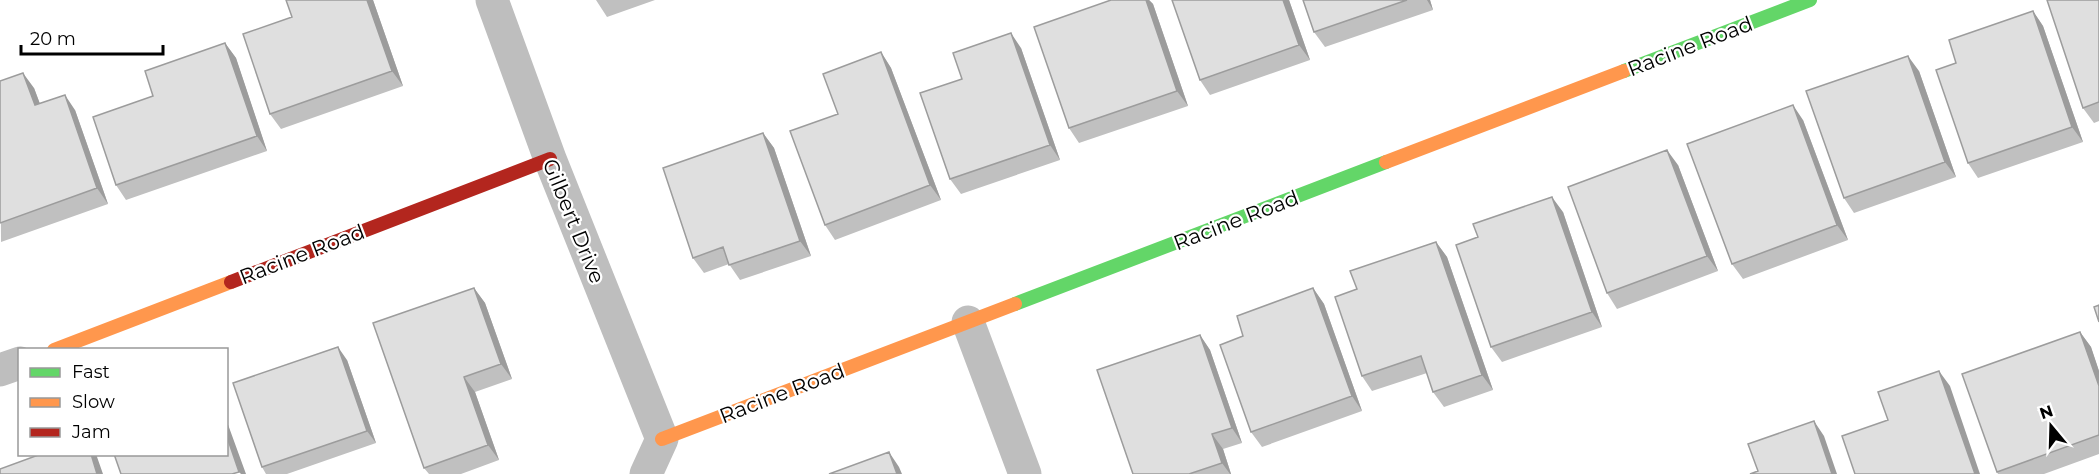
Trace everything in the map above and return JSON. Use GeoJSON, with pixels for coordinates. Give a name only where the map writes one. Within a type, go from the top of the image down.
{"type":"FeatureCollection","features":[{"type":"Feature","properties":{"kind":"street","name":"Gilbert Drive"},"geometry":{"type":"LineString","coordinates":[[492,0],[550,159],[662,439]]}},
{"type":"Feature","properties":{"kind":"street","name":"Racine Road"},"geometry":{"type":"LineString","coordinates":[[662,439],[1810,0]]}},
{"type":"Feature","properties":{"kind":"street","name":"Racine Road"},"geometry":{"type":"LineString","coordinates":[[59,348],[550,159]]}},
{"type":"Feature","properties":{"kind":"street"},"geometry":{"type":"LineString","coordinates":[[968,322],[1025,474]]}},
{"type":"Feature","properties":{"kind":"street"},"geometry":{"type":"LineString","coordinates":[[0,370],[18,364]]}},
{"type":"Feature","properties":{"kind":"street"},"geometry":{"type":"LineString","coordinates":[[646,474],[662,439]]}},
{"type":"Feature","properties":{"kind":"building"},"geometry":{"type":"Polygon","coordinates":[[[286,0],[367,0],[392,71],[270,114],[243,34],[292,17],[286,0]]]}},
{"type":"Feature","properties":{"kind":"building"},"geometry":{"type":"Polygon","coordinates":[[[1111,0],[1146,0],[1177,91],[1069,128],[1034,27],[1111,0]]]}},
{"type":"Feature","properties":{"kind":"building"},"geometry":{"type":"Polygon","coordinates":[[[1172,0],[1283,0],[1299,45],[1200,80],[1172,0]]]}},
{"type":"Feature","properties":{"kind":"building"},"geometry":{"type":"Polygon","coordinates":[[[1303,0],[1407,0],[1314,32],[1303,0]]]}},
{"type":"Feature","properties":{"kind":"building"},"geometry":{"type":"Polygon","coordinates":[[[2047,0],[2099,0],[2099,102],[2083,108],[2047,0]]]}},
{"type":"Feature","properties":{"kind":"building"},"geometry":{"type":"Polygon","coordinates":[[[2033,11],[2072,127],[1968,163],[1936,70],[1956,63],[1949,40],[2033,11]]]}},
{"type":"Feature","properties":{"kind":"building"},"geometry":{"type":"Polygon","coordinates":[[[1011,33],[1050,145],[950,179],[920,93],[962,79],[953,53],[1011,33]]]}},
{"type":"Feature","properties":{"kind":"building"},"geometry":{"type":"Polygon","coordinates":[[[225,43],[257,136],[116,185],[93,117],[153,96],[145,71],[225,43]]]}},
{"type":"Feature","properties":{"kind":"building"},"geometry":{"type":"Polygon","coordinates":[[[881,52],[930,185],[825,225],[790,131],[838,114],[823,74],[881,52]]]}},
{"type":"Feature","properties":{"kind":"building"},"geometry":{"type":"Polygon","coordinates":[[[1908,56],[1945,162],[1844,198],[1806,91],[1908,56]]]}},
{"type":"Feature","properties":{"kind":"building"},"geometry":{"type":"Polygon","coordinates":[[[23,73],[35,105],[65,95],[97,188],[0,223],[0,81],[23,73]]]}},
{"type":"Feature","properties":{"kind":"building"},"geometry":{"type":"Polygon","coordinates":[[[1793,105],[1837,225],[1732,264],[1687,144],[1793,105]]]}},
{"type":"Feature","properties":{"kind":"building"},"geometry":{"type":"Polygon","coordinates":[[[763,133],[800,241],[729,265],[723,247],[693,258],[663,168],[763,133]]]}},
{"type":"Feature","properties":{"kind":"building"},"geometry":{"type":"Polygon","coordinates":[[[1667,150],[1707,256],[1607,293],[1568,187],[1667,150]]]}},
{"type":"Feature","properties":{"kind":"building"},"geometry":{"type":"Polygon","coordinates":[[[1552,197],[1592,312],[1491,347],[1456,245],[1478,237],[1473,224],[1552,197]]]}},
{"type":"Feature","properties":{"kind":"building"},"geometry":{"type":"Polygon","coordinates":[[[1436,242],[1482,375],[1433,392],[1421,356],[1362,376],[1335,297],[1357,289],[1350,271],[1436,242]]]}},
{"type":"Feature","properties":{"kind":"building"},"geometry":{"type":"Polygon","coordinates":[[[474,288],[501,364],[464,377],[488,445],[424,468],[373,323],[474,288]]]}},
{"type":"Feature","properties":{"kind":"building"},"geometry":{"type":"Polygon","coordinates":[[[1313,288],[1352,396],[1251,432],[1220,345],[1243,336],[1237,316],[1313,288]]]}},
{"type":"Feature","properties":{"kind":"building"},"geometry":{"type":"Polygon","coordinates":[[[2099,305],[2099,322],[2094,307],[2099,305]]]}},
{"type":"Feature","properties":{"kind":"building"},"geometry":{"type":"Polygon","coordinates":[[[2080,332],[2099,386],[2099,435],[1997,472],[1962,374],[2080,332]]]}},
{"type":"Feature","properties":{"kind":"building"},"geometry":{"type":"Polygon","coordinates":[[[1200,335],[1232,428],[1212,434],[1222,463],[1189,474],[1133,474],[1097,370],[1200,335]]]}},
{"type":"Feature","properties":{"kind":"building"},"geometry":{"type":"Polygon","coordinates":[[[338,347],[367,431],[262,467],[233,383],[338,347]]]}},
{"type":"Feature","properties":{"kind":"building"},"geometry":{"type":"Polygon","coordinates":[[[1939,371],[1975,474],[1855,474],[1842,436],[1888,420],[1878,392],[1939,371]]]}},
{"type":"Feature","properties":{"kind":"building"},"geometry":{"type":"Polygon","coordinates":[[[1814,421],[1832,474],[1750,474],[1758,471],[1748,444],[1814,421]]]}},
{"type":"Feature","properties":{"kind":"building"},"geometry":{"type":"Polygon","coordinates":[[[228,440],[239,472],[232,474],[121,474],[115,456],[228,456],[228,440]]]}},
{"type":"Feature","properties":{"kind":"building"},"geometry":{"type":"Polygon","coordinates":[[[889,452],[897,474],[829,474],[889,452]]]}},
{"type":"Feature","properties":{"kind":"building"},"geometry":{"type":"Polygon","coordinates":[[[36,456],[92,456],[97,474],[0,474],[0,469],[36,456]]]}},
{"type":"Feature","properties":{"kind":"traffic: fast"},"geometry":{"type":"LineString","coordinates":[[1624,71],[1810,0]]}},
{"type":"Feature","properties":{"kind":"traffic: fast"},"geometry":{"type":"LineString","coordinates":[[1015,304],[1386,162]]}},
{"type":"Feature","properties":{"kind":"traffic: slow"},"geometry":{"type":"LineString","coordinates":[[1386,162],[1624,71]]}},
{"type":"Feature","properties":{"kind":"traffic: slow"},"geometry":{"type":"LineString","coordinates":[[59,348],[231,282]]}},
{"type":"Feature","properties":{"kind":"traffic: slow"},"geometry":{"type":"LineString","coordinates":[[662,439],[1015,304]]}},
{"type":"Feature","properties":{"kind":"traffic: jam"},"geometry":{"type":"LineString","coordinates":[[231,282],[550,159]]}}]}
